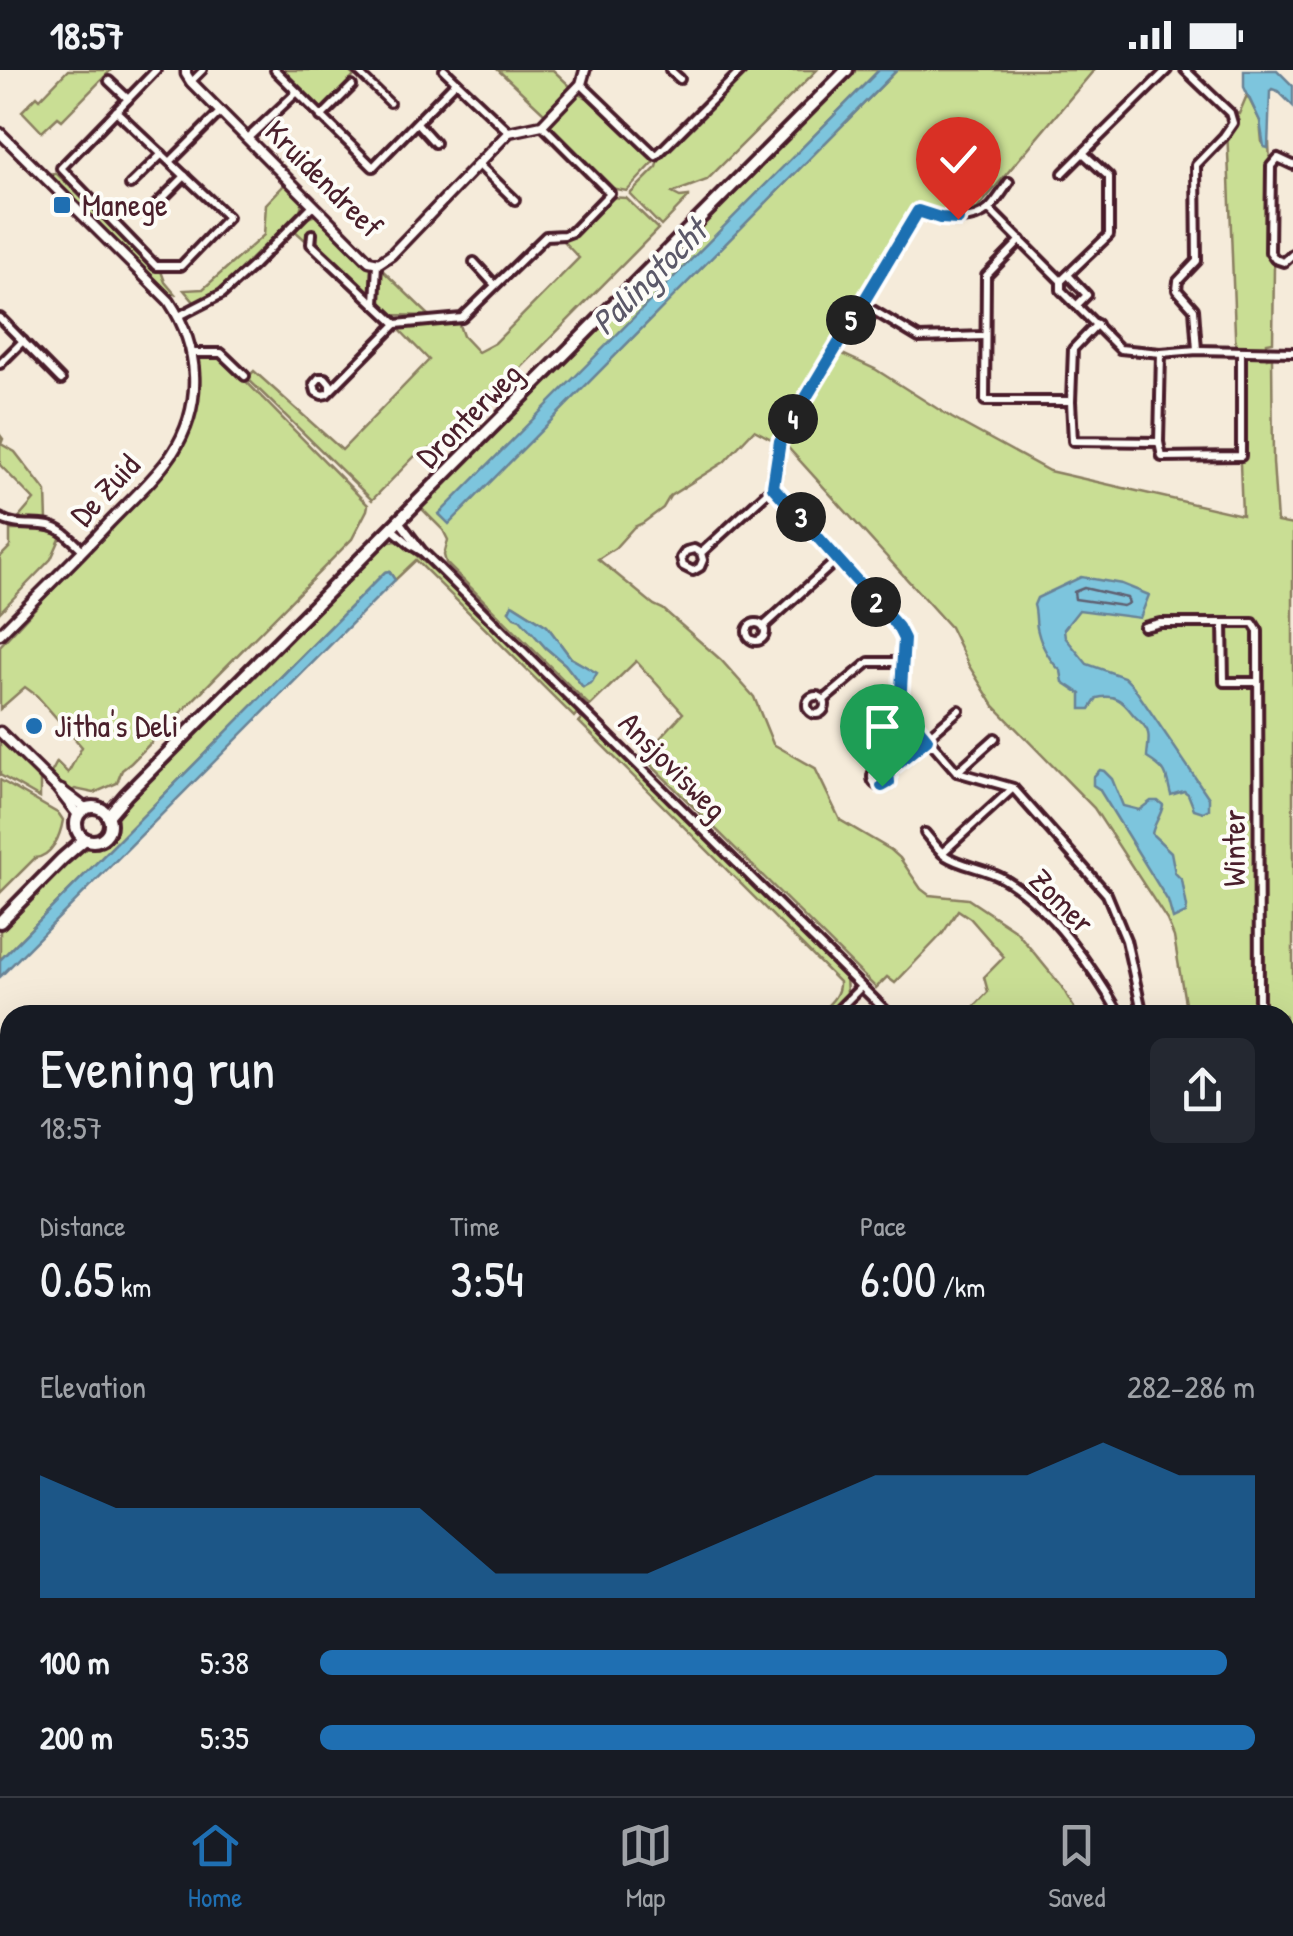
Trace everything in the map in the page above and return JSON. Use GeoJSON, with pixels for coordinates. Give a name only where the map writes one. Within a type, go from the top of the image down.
{"type":"FeatureCollection","features":[{"type":"Feature","properties":{"kind":"main road","name":"Dronterweg"},"geometry":{"type":"LineString","coordinates":[[105,813],[847,70]]}},
{"type":"Feature","properties":{"kind":"main road"},"geometry":{"type":"LineString","coordinates":[[82,812],[105,813],[110,827],[105,836],[95,841],[81,836],[76,824],[82,812]]}},
{"type":"Feature","properties":{"kind":"main road"},"geometry":{"type":"LineString","coordinates":[[0,922],[81,836]]}},
{"type":"Feature","properties":{"kind":"street"},"geometry":{"type":"LineString","coordinates":[[116,111],[228,217],[181,266],[159,268],[61,168],[116,111],[156,70]]}},
{"type":"Feature","properties":{"kind":"street","name":"Kruidendreef"},"geometry":{"type":"LineString","coordinates":[[186,70],[191,82],[313,206],[369,260],[377,263],[391,255],[509,132]]}},
{"type":"Feature","properties":{"kind":"street"},"geometry":{"type":"LineString","coordinates":[[191,82],[203,70]]}},
{"type":"Feature","properties":{"kind":"street"},"geometry":{"type":"LineString","coordinates":[[275,70],[373,167],[456,82]]}},
{"type":"Feature","properties":{"kind":"street"},"geometry":{"type":"LineString","coordinates":[[356,70],[390,104]]}},
{"type":"Feature","properties":{"kind":"street"},"geometry":{"type":"LineString","coordinates":[[444,70],[509,132],[542,125],[581,84],[584,70]]}},
{"type":"Feature","properties":{"kind":"street"},"geometry":{"type":"LineString","coordinates":[[670,70],[680,79]]}},
{"type":"Feature","properties":{"kind":"street"},"geometry":{"type":"LineString","coordinates":[[581,84],[656,156],[742,70]]}},
{"type":"Feature","properties":{"kind":"street"},"geometry":{"type":"LineString","coordinates":[[1063,173],[1167,70]]}},
{"type":"Feature","properties":{"kind":"street"},"geometry":{"type":"LineString","coordinates":[[1185,70],[1230,113],[1233,123],[1196,165],[1197,261],[1178,281],[1177,290],[1194,309],[1197,350]]}},
{"type":"Feature","properties":{"kind":"street"},"geometry":{"type":"LineString","coordinates":[[108,81],[128,99]]}},
{"type":"Feature","properties":{"kind":"street"},"geometry":{"type":"LineString","coordinates":[[321,117],[352,86]]}},
{"type":"Feature","properties":{"kind":"street"},"geometry":{"type":"LineString","coordinates":[[248,138],[296,93]]}},
{"type":"Feature","properties":{"kind":"street","name":"Kruidendreef"},"geometry":{"type":"LineString","coordinates":[[171,162],[220,112]]}},
{"type":"Feature","properties":{"kind":"street"},"geometry":{"type":"LineString","coordinates":[[417,124],[435,143]]}},
{"type":"Feature","properties":{"kind":"street"},"geometry":{"type":"LineString","coordinates":[[330,390],[396,324],[462,318],[546,236],[572,232],[610,193],[542,125]]}},
{"type":"Feature","properties":{"kind":"street","name":"De Zuid"},"geometry":{"type":"LineString","coordinates":[[0,133],[169,300],[185,328],[194,374],[191,410],[170,457],[0,634]]}},
{"type":"Feature","properties":{"kind":"street"},"geometry":{"type":"LineString","coordinates":[[1084,153],[1109,178],[1109,235],[1064,278],[1062,290],[1120,349],[1161,353],[1293,352]]}},
{"type":"Feature","properties":{"kind":"street"},"geometry":{"type":"LineString","coordinates":[[130,185],[162,154]]}},
{"type":"Feature","properties":{"kind":"street"},"geometry":{"type":"LineString","coordinates":[[1293,166],[1278,158],[1271,166],[1270,252],[1274,259],[1284,262],[1293,254]]}},
{"type":"Feature","properties":{"kind":"street"},"geometry":{"type":"LineString","coordinates":[[478,164],[515,200]]}},
{"type":"Feature","properties":{"kind":"street"},"geometry":{"type":"LineString","coordinates":[[153,208],[185,176]]}},
{"type":"Feature","properties":{"kind":"street"},"geometry":{"type":"LineString","coordinates":[[701,553],[773,487],[780,441],[918,211],[958,219],[979,214],[989,209],[1009,182]]}},
{"type":"Feature","properties":{"kind":"street"},"geometry":{"type":"LineString","coordinates":[[178,316],[222,294],[313,206]]}},
{"type":"Feature","properties":{"kind":"street"},"geometry":{"type":"LineString","coordinates":[[989,209],[1087,295],[1077,305]]}},
{"type":"Feature","properties":{"kind":"street"},"geometry":{"type":"LineString","coordinates":[[312,234],[311,244],[396,324]]}},
{"type":"Feature","properties":{"kind":"street"},"geometry":{"type":"LineString","coordinates":[[1021,240],[986,276],[985,401],[1071,401]]}},
{"type":"Feature","properties":{"kind":"street"},"geometry":{"type":"LineString","coordinates":[[474,262],[495,285]]}},
{"type":"Feature","properties":{"kind":"street"},"geometry":{"type":"LineString","coordinates":[[376,305],[377,263]]}},
{"type":"Feature","properties":{"kind":"street"},"geometry":{"type":"LineString","coordinates":[[861,303],[919,338],[985,336]]}},
{"type":"Feature","properties":{"kind":"street"},"geometry":{"type":"LineString","coordinates":[[0,318],[61,380]]}},
{"type":"Feature","properties":{"kind":"street"},"geometry":{"type":"LineString","coordinates":[[1097,324],[1072,349],[1073,441],[1159,442]]}},
{"type":"Feature","properties":{"kind":"street"},"geometry":{"type":"LineString","coordinates":[[0,364],[22,341]]}},
{"type":"Feature","properties":{"kind":"street"},"geometry":{"type":"LineString","coordinates":[[1161,353],[1162,458],[1241,456],[1241,351]]}},
{"type":"Feature","properties":{"kind":"street"},"geometry":{"type":"LineString","coordinates":[[192,353],[221,353],[245,376]]}},
{"type":"Feature","properties":{"kind":"street"},"geometry":{"type":"LineString","coordinates":[[773,487],[898,627],[904,639],[900,706],[956,772],[1013,788],[1106,894],[1126,940],[1141,1005]]}},
{"type":"Feature","properties":{"kind":"street"},"geometry":{"type":"LineString","coordinates":[[0,518],[8,523],[56,529],[83,550]]}},
{"type":"Feature","properties":{"kind":"street","name":"Ansjovisweg"},"geometry":{"type":"LineString","coordinates":[[396,525],[880,1005]]}},
{"type":"Feature","properties":{"kind":"street"},"geometry":{"type":"LineString","coordinates":[[764,626],[839,558]]}},
{"type":"Feature","properties":{"kind":"street","name":"Winter"},"geometry":{"type":"LineString","coordinates":[[1144,627],[1160,623],[1253,624],[1258,631],[1260,1005]]}},
{"type":"Feature","properties":{"kind":"street"},"geometry":{"type":"LineString","coordinates":[[1222,623],[1224,682],[1258,682]]}},
{"type":"Feature","properties":{"kind":"street"},"geometry":{"type":"LineString","coordinates":[[824,700],[870,662],[902,662]]}},
{"type":"Feature","properties":{"kind":"street"},"geometry":{"type":"LineString","coordinates":[[888,771],[959,710]]}},
{"type":"Feature","properties":{"kind":"street"},"geometry":{"type":"LineString","coordinates":[[0,732],[82,812]]}},
{"type":"Feature","properties":{"kind":"street"},"geometry":{"type":"LineString","coordinates":[[956,772],[995,738]]}},
{"type":"Feature","properties":{"kind":"street"},"geometry":{"type":"LineString","coordinates":[[942,853],[1013,788]]}},
{"type":"Feature","properties":{"kind":"street","name":"Zomer"},"geometry":{"type":"LineString","coordinates":[[924,833],[942,853],[992,872],[1039,907],[1087,962],[1114,1005]]}},
{"type":"Feature","properties":{"kind":"street"},"geometry":{"type":"LineString","coordinates":[[843,1005],[861,986]]}},
{"type":"Feature","properties":{"kind":"green space"},"geometry":{"type":"Polygon","coordinates":[[[68,70],[111,70],[62,120],[58,117],[42,132],[22,111],[37,96],[40,99],[68,70]]]}},
{"type":"Feature","properties":{"kind":"green space"},"geometry":{"type":"Polygon","coordinates":[[[281,70],[347,70],[354,76],[322,110],[281,70]]]}},
{"type":"Feature","properties":{"kind":"green space"},"geometry":{"type":"Polygon","coordinates":[[[498,70],[553,70],[571,87],[545,114],[498,70]]]}},
{"type":"Feature","properties":{"kind":"green space"},"geometry":{"type":"Polygon","coordinates":[[[747,70],[817,70],[707,180],[672,193],[689,197],[661,226],[630,194],[657,167],[660,157],[747,70]]]}},
{"type":"Feature","properties":{"kind":"green space"},"geometry":{"type":"Polygon","coordinates":[[[853,70],[879,70],[440,515],[449,523],[897,70],[1094,70],[977,209],[946,215],[916,203],[804,386],[777,442],[754,430],[724,462],[670,496],[663,508],[598,559],[721,660],[754,697],[773,744],[815,768],[840,820],[891,850],[929,895],[968,899],[1016,931],[1072,1005],[976,1005],[988,992],[984,977],[1004,957],[958,910],[943,933],[895,983],[887,977],[876,988],[643,757],[683,713],[636,661],[590,706],[446,563],[448,540],[420,507],[853,70]],[[514,605],[509,611],[565,664],[583,687],[596,673],[571,658],[547,626],[514,605]]]}},
{"type":"Feature","properties":{"kind":"green space"},"geometry":{"type":"Polygon","coordinates":[[[579,94],[651,158],[653,163],[627,191],[610,188],[549,129],[553,119],[579,94]]]}},
{"type":"Feature","properties":{"kind":"green space"},"geometry":{"type":"Polygon","coordinates":[[[1247,95],[1260,121],[1262,142],[1268,148],[1269,142],[1268,251],[1274,265],[1273,342],[1267,343],[1267,358],[1272,357],[1273,462],[1277,522],[1293,525],[1293,1005],[1185,1005],[1174,937],[1167,920],[1094,808],[994,706],[950,627],[783,442],[834,350],[875,369],[952,418],[1049,471],[1242,515],[1227,126],[1234,112],[1239,114],[1247,95]]]}},
{"type":"Feature","properties":{"kind":"green space"},"geometry":{"type":"Polygon","coordinates":[[[46,173],[57,174],[151,266],[161,271],[175,294],[167,295],[46,173]]]}},
{"type":"Feature","properties":{"kind":"green space"},"geometry":{"type":"Polygon","coordinates":[[[286,183],[303,199],[300,211],[219,290],[195,303],[184,290],[203,289],[264,235],[266,204],[286,183]]]}},
{"type":"Feature","properties":{"kind":"green space"},"geometry":{"type":"Polygon","coordinates":[[[608,197],[626,198],[658,229],[450,440],[415,456],[372,500],[247,378],[254,371],[342,450],[429,360],[397,327],[458,322],[463,336],[478,352],[495,343],[579,258],[561,239],[586,224],[608,197]]]}},
{"type":"Feature","properties":{"kind":"green space"},"geometry":{"type":"Polygon","coordinates":[[[318,214],[372,266],[372,297],[318,246],[317,237],[311,232],[305,240],[294,230],[305,219],[318,214]]]}},
{"type":"Feature","properties":{"kind":"green space"},"geometry":{"type":"Polygon","coordinates":[[[379,267],[430,316],[391,315],[381,305],[379,267]]]}},
{"type":"Feature","properties":{"kind":"green space"},"geometry":{"type":"Polygon","coordinates":[[[220,355],[368,505],[367,510],[352,539],[122,770],[117,783],[94,793],[75,789],[69,793],[50,775],[57,762],[68,773],[82,747],[25,687],[0,709],[0,646],[180,453],[199,401],[196,357],[220,355]]]}},
{"type":"Feature","properties":{"kind":"green space"},"geometry":{"type":"Polygon","coordinates":[[[0,435],[1,444],[15,452],[46,492],[47,521],[16,521],[34,500],[0,465],[0,435]]]}},
{"type":"Feature","properties":{"kind":"green space"},"geometry":{"type":"Polygon","coordinates":[[[10,530],[43,530],[60,539],[51,559],[0,612],[0,557],[10,547],[10,530]]]}},
{"type":"Feature","properties":{"kind":"green space"},"geometry":{"type":"Polygon","coordinates":[[[396,541],[452,587],[578,712],[574,717],[416,560],[395,580],[389,571],[385,572],[0,960],[0,931],[83,846],[106,839],[118,811],[385,543],[396,541]]]}},
{"type":"Feature","properties":{"kind":"green space"},"geometry":{"type":"Polygon","coordinates":[[[584,717],[846,977],[847,993],[837,1005],[827,1005],[839,982],[579,722],[584,717]]]}},
{"type":"Feature","properties":{"kind":"green space"},"geometry":{"type":"Polygon","coordinates":[[[0,738],[37,774],[40,798],[0,775],[0,738]]]}},
{"type":"Feature","properties":{"kind":"green space"},"geometry":{"type":"Polygon","coordinates":[[[0,780],[63,820],[51,850],[35,858],[0,893],[0,780]]]}},
{"type":"Feature","properties":{"kind":"water"},"geometry":{"type":"Polygon","coordinates":[[[879,70],[897,70],[449,524],[439,514],[879,70]]]}},
{"type":"Feature","properties":{"kind":"water"},"geometry":{"type":"Polygon","coordinates":[[[1244,70],[1277,70],[1293,86],[1293,106],[1278,91],[1270,91],[1268,148],[1264,147],[1260,121],[1244,87],[1244,70]]]}},
{"type":"Feature","properties":{"kind":"water"},"geometry":{"type":"Polygon","coordinates":[[[389,571],[395,580],[0,977],[0,960],[389,571]]]}},
{"type":"Feature","properties":{"kind":"water"},"geometry":{"type":"Polygon","coordinates":[[[1081,577],[1122,584],[1149,595],[1140,618],[1079,610],[1064,629],[1065,637],[1087,664],[1124,677],[1133,686],[1209,798],[1209,809],[1194,809],[1184,791],[1171,795],[1165,774],[1147,758],[1147,730],[1118,699],[1097,698],[1090,709],[1081,709],[1081,694],[1063,682],[1061,671],[1047,653],[1037,629],[1037,598],[1081,577]]]}},
{"type":"Feature","properties":{"kind":"water"},"geometry":{"type":"Polygon","coordinates":[[[512,604],[547,626],[571,658],[597,673],[592,682],[583,687],[565,664],[514,617],[509,611],[512,604]]]}},
{"type":"Feature","properties":{"kind":"water"},"geometry":{"type":"Polygon","coordinates":[[[1100,770],[1112,779],[1123,806],[1139,810],[1151,801],[1163,805],[1152,834],[1171,852],[1175,873],[1182,880],[1186,913],[1173,919],[1168,901],[1093,785],[1093,777],[1100,770]]]}},
{"type":"Feature","properties":{"kind":"place","name":"Manege"},"geometry":{"type":"Point","coordinates":[62,205]}},
{"type":"Feature","properties":{"kind":"place","name":"Jitha's Deli"},"geometry":{"type":"Point","coordinates":[34,726]}},
{"type":"Feature","properties":{"kind":"route"},"geometry":{"type":"LineString","coordinates":[[882,786],[889,782],[888,771],[927,739],[900,706],[904,639],[839,558],[773,487],[780,441],[918,211],[958,219]]}},
{"type":"Feature","properties":{"kind":"water label","name":"Palingtocht"},"geometry":{"type":"Point","coordinates":[649,277]}}]}
